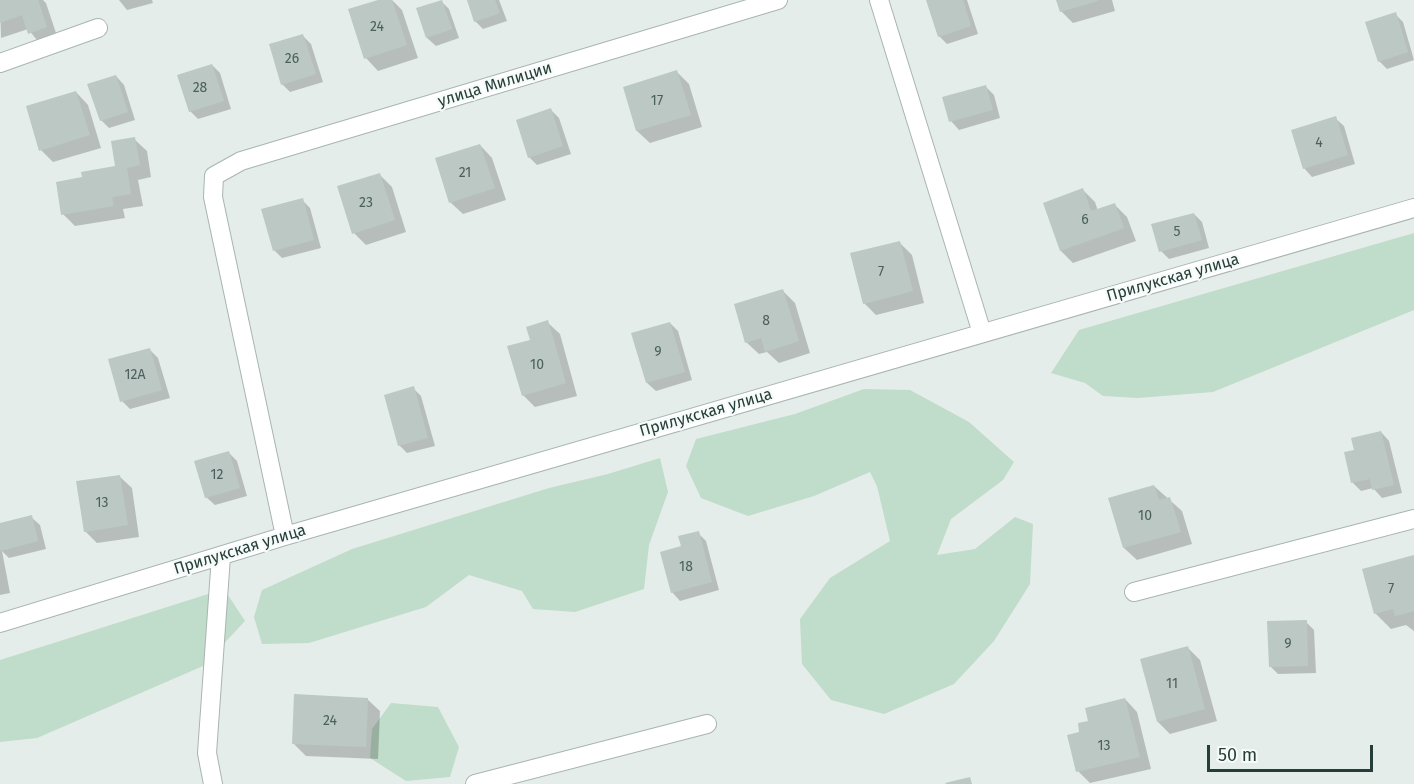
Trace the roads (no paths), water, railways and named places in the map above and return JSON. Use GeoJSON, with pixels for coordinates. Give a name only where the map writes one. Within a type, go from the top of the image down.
{"type":"FeatureCollection","features":[{"type":"Feature","properties":{"kind":"street","name":"улица Милиции"},"geometry":{"type":"LineString","coordinates":[[285,536],[213,197],[214,176],[241,161],[778,0]]}},
{"type":"Feature","properties":{"kind":"street"},"geometry":{"type":"LineString","coordinates":[[879,0],[982,333]]}},
{"type":"Feature","properties":{"kind":"street"},"geometry":{"type":"LineString","coordinates":[[0,63],[98,28]]}},
{"type":"Feature","properties":{"kind":"street","name":"Прилукская улица"},"geometry":{"type":"LineString","coordinates":[[0,623],[285,536],[1414,208]]}},
{"type":"Feature","properties":{"kind":"street"},"geometry":{"type":"LineString","coordinates":[[1134,592],[1414,519]]}},
{"type":"Feature","properties":{"kind":"street"},"geometry":{"type":"LineString","coordinates":[[213,784],[207,753],[221,556]]}},
{"type":"Feature","properties":{"kind":"street"},"geometry":{"type":"LineString","coordinates":[[475,784],[707,724]]}}]}
